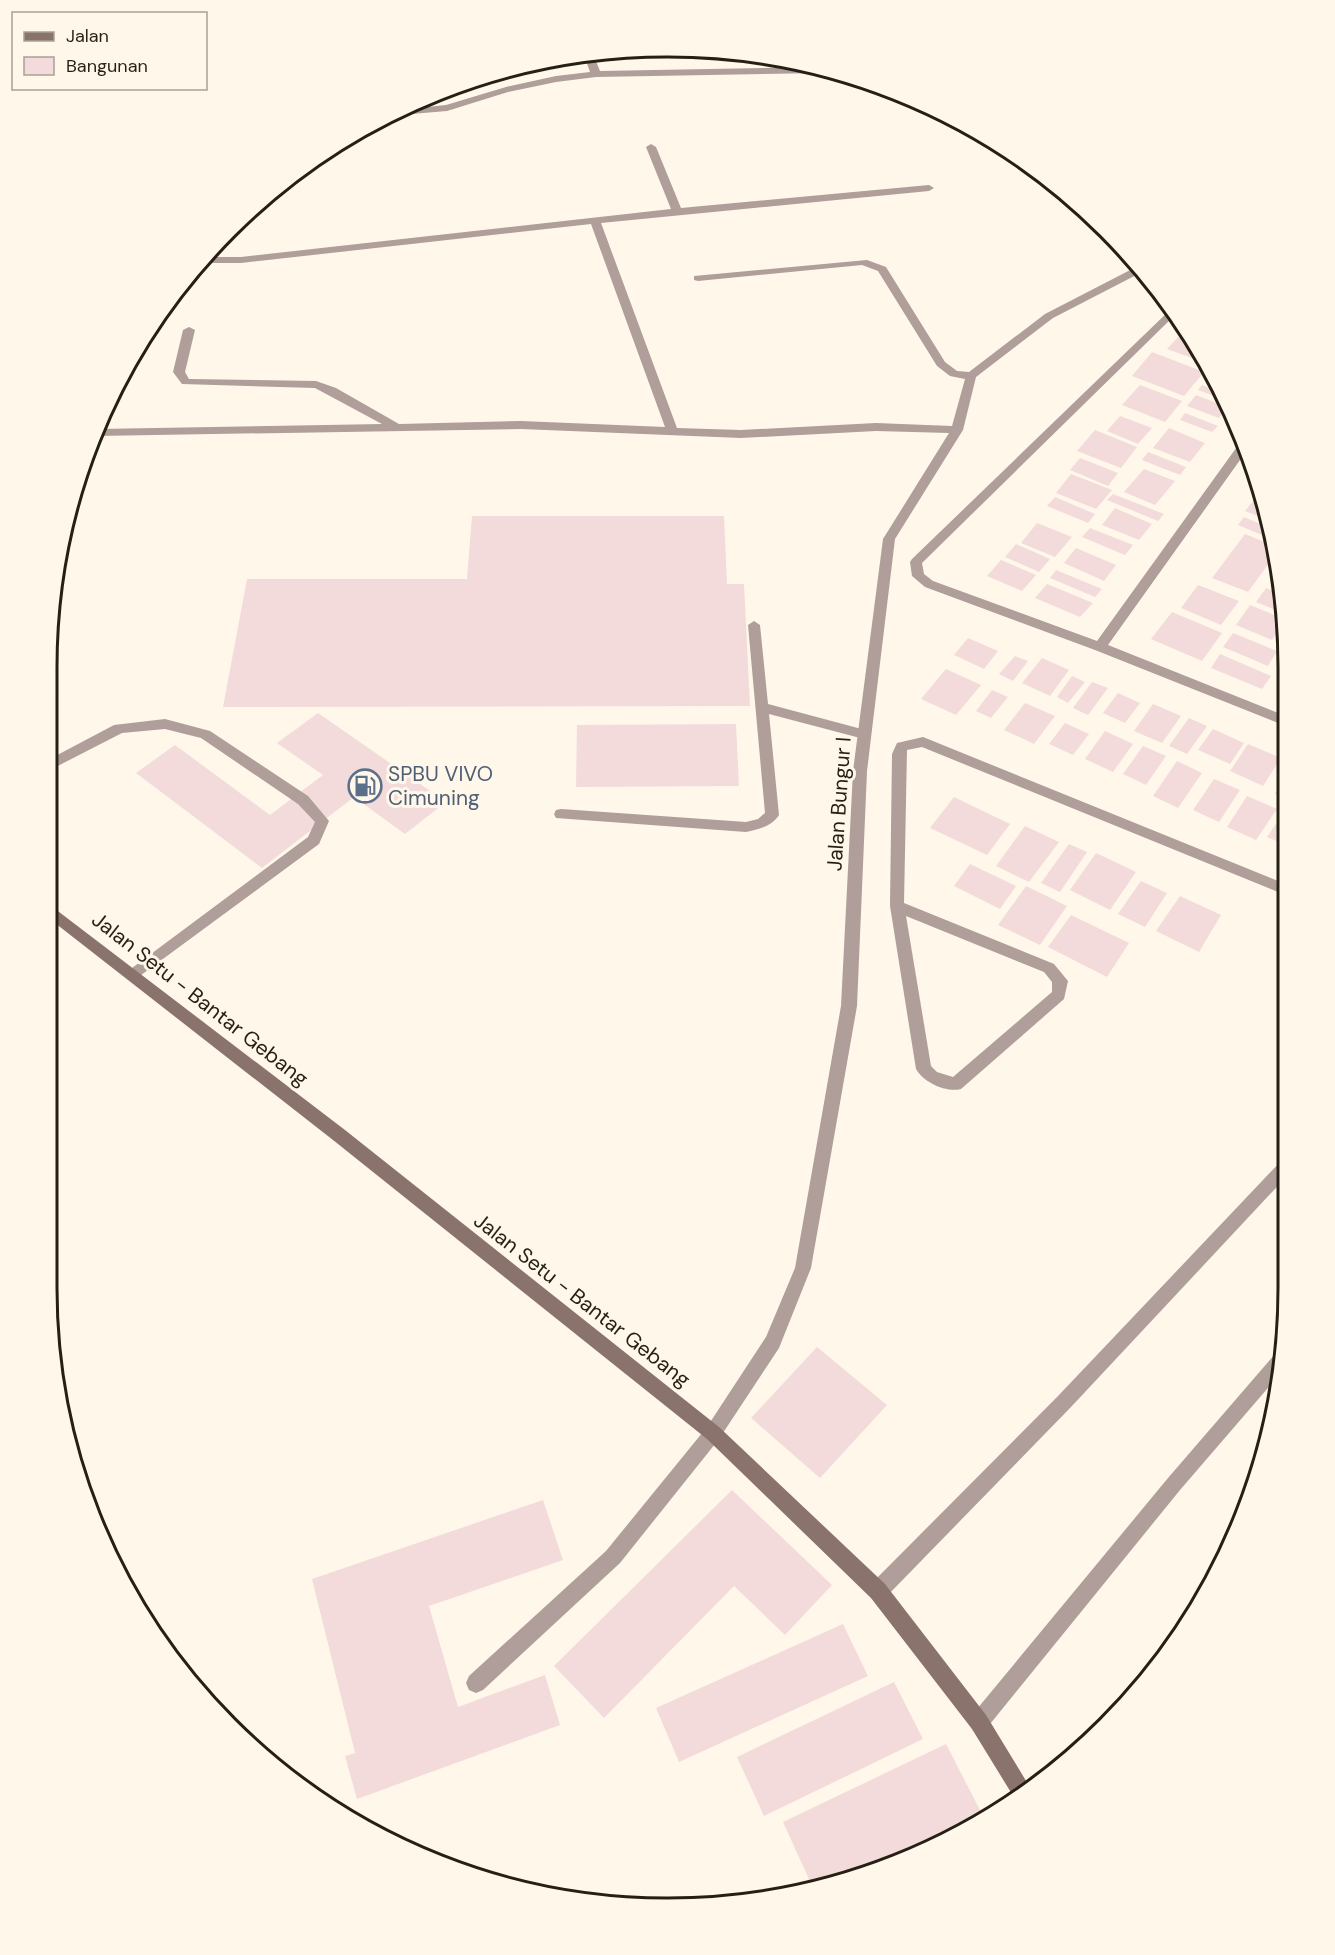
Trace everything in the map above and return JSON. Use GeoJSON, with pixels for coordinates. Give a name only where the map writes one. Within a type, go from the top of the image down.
{"type":"FeatureCollection","features":[{"type":"Feature","properties":{"kind":"main road","name":"Jalan Setu - Bantar Gebang"},"geometry":{"type":"LineString","coordinates":[[57,916],[713,1433],[878,1591],[979,1722],[1019,1787]]}},
{"type":"Feature","properties":{"kind":"street"},"geometry":{"type":"LineString","coordinates":[[591,62],[596,74]]}},
{"type":"Feature","properties":{"kind":"street"},"geometry":{"type":"LineString","coordinates":[[416,111],[447,108],[506,90],[556,79],[596,74],[794,71]]}},
{"type":"Feature","properties":{"kind":"street"},"geometry":{"type":"LineString","coordinates":[[651,147],[677,211]]}},
{"type":"Feature","properties":{"kind":"street"},"geometry":{"type":"LineString","coordinates":[[214,260],[241,260],[677,211],[929,188]]}},
{"type":"Feature","properties":{"kind":"street"},"geometry":{"type":"LineString","coordinates":[[595,220],[672,431]]}},
{"type":"Feature","properties":{"kind":"street"},"geometry":{"type":"LineString","coordinates":[[698,278],[863,261],[874,264],[882,269],[941,364],[954,374],[971,376],[1049,316],[1133,273]]}},
{"type":"Feature","properties":{"kind":"street"},"geometry":{"type":"LineString","coordinates":[[1167,317],[916,562],[918,576],[930,584],[1278,716]]}},
{"type":"Feature","properties":{"kind":"street"},"geometry":{"type":"LineString","coordinates":[[189,330],[179,372],[186,382],[316,385],[332,391],[398,428]]}},
{"type":"Feature","properties":{"kind":"street","name":"Jalan Bungur I"},"geometry":{"type":"LineString","coordinates":[[476,1683],[614,1557],[713,1433],[773,1342],[803,1268],[849,1006],[860,771],[889,539],[957,430],[971,376]]}},
{"type":"Feature","properties":{"kind":"street"},"geometry":{"type":"LineString","coordinates":[[104,433],[521,425],[741,434],[876,427],[957,430]]}},
{"type":"Feature","properties":{"kind":"street"},"geometry":{"type":"LineString","coordinates":[[1100,647],[1239,453]]}},
{"type":"Feature","properties":{"kind":"street"},"geometry":{"type":"LineString","coordinates":[[561,814],[746,827],[762,823],[772,815],[754,625]]}},
{"type":"Feature","properties":{"kind":"street"},"geometry":{"type":"LineString","coordinates":[[761,707],[864,734]]}},
{"type":"Feature","properties":{"kind":"street"},"geometry":{"type":"LineString","coordinates":[[57,761],[119,728],[165,724],[205,734],[303,800],[322,821],[314,840],[133,975]]}},
{"type":"Feature","properties":{"kind":"street"},"geometry":{"type":"LineString","coordinates":[[897,906],[1048,968],[1060,981],[1059,995],[955,1084],[932,1077],[924,1069],[897,906],[899,754],[902,747],[922,742],[1278,887]]}},
{"type":"Feature","properties":{"kind":"street"},"geometry":{"type":"LineString","coordinates":[[878,1591],[1065,1401],[1278,1176]]}},
{"type":"Feature","properties":{"kind":"street"},"geometry":{"type":"LineString","coordinates":[[979,1722],[1174,1484],[1273,1370]]}},
{"type":"Feature","properties":{"kind":"building"},"geometry":{"type":"Polygon","coordinates":[[[1178,337],[1181,338],[1194,359],[1167,349],[1178,337]]]}},
{"type":"Feature","properties":{"kind":"building"},"geometry":{"type":"Polygon","coordinates":[[[1152,352],[1201,371],[1202,374],[1184,396],[1132,376],[1152,352]]]}},
{"type":"Feature","properties":{"kind":"building"},"geometry":{"type":"Polygon","coordinates":[[[1140,385],[1182,401],[1165,422],[1122,405],[1140,385]]]}},
{"type":"Feature","properties":{"kind":"building"},"geometry":{"type":"Polygon","coordinates":[[[1202,385],[1210,388],[1215,396],[1198,390],[1202,385]]]}},
{"type":"Feature","properties":{"kind":"building"},"geometry":{"type":"Polygon","coordinates":[[[1196,395],[1218,404],[1222,413],[1219,418],[1187,406],[1196,395]]]}},
{"type":"Feature","properties":{"kind":"building"},"geometry":{"type":"Polygon","coordinates":[[[1185,413],[1218,426],[1212,432],[1180,420],[1185,413]]]}},
{"type":"Feature","properties":{"kind":"building"},"geometry":{"type":"Polygon","coordinates":[[[1120,416],[1152,428],[1138,444],[1107,431],[1120,416]]]}},
{"type":"Feature","properties":{"kind":"building"},"geometry":{"type":"Polygon","coordinates":[[[1169,428],[1205,443],[1190,462],[1153,448],[1169,428]]]}},
{"type":"Feature","properties":{"kind":"building"},"geometry":{"type":"Polygon","coordinates":[[[1095,430],[1137,447],[1121,468],[1077,451],[1095,430]]]}},
{"type":"Feature","properties":{"kind":"building"},"geometry":{"type":"Polygon","coordinates":[[[1148,452],[1186,467],[1180,475],[1142,460],[1148,452]]]}},
{"type":"Feature","properties":{"kind":"building"},"geometry":{"type":"Polygon","coordinates":[[[1080,458],[1118,473],[1108,486],[1070,470],[1080,458]]]}},
{"type":"Feature","properties":{"kind":"building"},"geometry":{"type":"Polygon","coordinates":[[[1144,469],[1175,481],[1155,505],[1124,492],[1144,469]]]}},
{"type":"Feature","properties":{"kind":"building"},"geometry":{"type":"Polygon","coordinates":[[[1071,474],[1112,490],[1096,509],[1056,493],[1071,474]]]}},
{"type":"Feature","properties":{"kind":"building"},"geometry":{"type":"Polygon","coordinates":[[[1113,494],[1164,514],[1158,521],[1107,500],[1113,494]]]}},
{"type":"Feature","properties":{"kind":"building"},"geometry":{"type":"Polygon","coordinates":[[[1055,497],[1095,514],[1088,523],[1047,506],[1055,497]]]}},
{"type":"Feature","properties":{"kind":"building"},"geometry":{"type":"Polygon","coordinates":[[[1254,500],[1259,516],[1245,511],[1254,500]]]}},
{"type":"Feature","properties":{"kind":"building"},"geometry":{"type":"Polygon","coordinates":[[[1115,508],[1152,524],[1139,540],[1102,525],[1115,508]]]}},
{"type":"Feature","properties":{"kind":"building"},"geometry":{"type":"Polygon","coordinates":[[[472,516],[724,516],[727,584],[744,584],[750,706],[223,707],[247,579],[467,579],[472,516]]]}},
{"type":"Feature","properties":{"kind":"building"},"geometry":{"type":"Polygon","coordinates":[[[1244,517],[1260,524],[1263,535],[1238,525],[1244,517]]]}},
{"type":"Feature","properties":{"kind":"building"},"geometry":{"type":"Polygon","coordinates":[[[1037,523],[1072,537],[1055,557],[1021,543],[1037,523]]]}},
{"type":"Feature","properties":{"kind":"building"},"geometry":{"type":"Polygon","coordinates":[[[1090,528],[1133,545],[1125,555],[1082,537],[1090,528]]]}},
{"type":"Feature","properties":{"kind":"building"},"geometry":{"type":"Polygon","coordinates":[[[1245,534],[1265,542],[1269,563],[1248,592],[1212,578],[1245,534]]]}},
{"type":"Feature","properties":{"kind":"building"},"geometry":{"type":"Polygon","coordinates":[[[1016,544],[1050,559],[1039,572],[1005,557],[1016,544]]]}},
{"type":"Feature","properties":{"kind":"building"},"geometry":{"type":"Polygon","coordinates":[[[1076,548],[1116,565],[1104,581],[1064,563],[1076,548]]]}},
{"type":"Feature","properties":{"kind":"building"},"geometry":{"type":"Polygon","coordinates":[[[1001,560],[1036,575],[1022,591],[987,576],[1001,560]]]}},
{"type":"Feature","properties":{"kind":"building"},"geometry":{"type":"Polygon","coordinates":[[[1056,570],[1102,589],[1095,597],[1050,578],[1056,570]]]}},
{"type":"Feature","properties":{"kind":"building"},"geometry":{"type":"Polygon","coordinates":[[[1047,584],[1093,603],[1080,617],[1035,598],[1047,584]]]}},
{"type":"Feature","properties":{"kind":"building"},"geometry":{"type":"Polygon","coordinates":[[[1198,585],[1239,601],[1221,625],[1181,608],[1198,585]]]}},
{"type":"Feature","properties":{"kind":"building"},"geometry":{"type":"Polygon","coordinates":[[[1266,588],[1273,591],[1275,610],[1256,602],[1266,588]]]}},
{"type":"Feature","properties":{"kind":"building"},"geometry":{"type":"Polygon","coordinates":[[[1250,605],[1276,616],[1277,632],[1272,640],[1236,625],[1250,605]]]}},
{"type":"Feature","properties":{"kind":"building"},"geometry":{"type":"Polygon","coordinates":[[[1172,612],[1222,633],[1202,661],[1151,639],[1172,612]]]}},
{"type":"Feature","properties":{"kind":"building"},"geometry":{"type":"Polygon","coordinates":[[[1233,633],[1277,651],[1268,666],[1223,647],[1233,633]]]}},
{"type":"Feature","properties":{"kind":"building"},"geometry":{"type":"Polygon","coordinates":[[[968,638],[998,651],[984,669],[954,655],[968,638]]]}},
{"type":"Feature","properties":{"kind":"building"},"geometry":{"type":"Polygon","coordinates":[[[1220,654],[1271,676],[1262,689],[1211,668],[1220,654]]]}},
{"type":"Feature","properties":{"kind":"building"},"geometry":{"type":"Polygon","coordinates":[[[1015,656],[1028,661],[1013,681],[999,674],[1015,656]]]}},
{"type":"Feature","properties":{"kind":"building"},"geometry":{"type":"Polygon","coordinates":[[[1042,658],[1069,670],[1050,696],[1022,683],[1042,658]]]}},
{"type":"Feature","properties":{"kind":"building"},"geometry":{"type":"Polygon","coordinates":[[[946,669],[981,685],[956,715],[921,699],[946,669]]]}},
{"type":"Feature","properties":{"kind":"building"},"geometry":{"type":"Polygon","coordinates":[[[1072,676],[1085,682],[1068,703],[1057,697],[1072,676]]]}},
{"type":"Feature","properties":{"kind":"building"},"geometry":{"type":"Polygon","coordinates":[[[1092,682],[1108,688],[1088,715],[1073,708],[1092,682]]]}},
{"type":"Feature","properties":{"kind":"building"},"geometry":{"type":"Polygon","coordinates":[[[992,690],[1008,697],[991,718],[976,711],[992,690]]]}},
{"type":"Feature","properties":{"kind":"building"},"geometry":{"type":"Polygon","coordinates":[[[1118,693],[1140,703],[1125,723],[1103,713],[1118,693]]]}},
{"type":"Feature","properties":{"kind":"building"},"geometry":{"type":"Polygon","coordinates":[[[1025,703],[1055,716],[1034,744],[1004,730],[1025,703]]]}},
{"type":"Feature","properties":{"kind":"building"},"geometry":{"type":"Polygon","coordinates":[[[1153,704],[1181,716],[1162,743],[1134,731],[1153,704]]]}},
{"type":"Feature","properties":{"kind":"building","name":"SPBU VIVO Cimuning"},"geometry":{"type":"Polygon","coordinates":[[[318,713],[446,802],[405,834],[354,797],[262,868],[136,773],[175,745],[270,815],[323,775],[277,743],[318,713]]]}},
{"type":"Feature","properties":{"kind":"building"},"geometry":{"type":"Polygon","coordinates":[[[1189,718],[1207,726],[1187,754],[1169,746],[1189,718]]]}},
{"type":"Feature","properties":{"kind":"building"},"geometry":{"type":"Polygon","coordinates":[[[1065,723],[1089,734],[1073,755],[1049,744],[1065,723]]]}},
{"type":"Feature","properties":{"kind":"building"},"geometry":{"type":"Polygon","coordinates":[[[736,724],[739,786],[576,787],[577,725],[736,724]]]}},
{"type":"Feature","properties":{"kind":"building"},"geometry":{"type":"Polygon","coordinates":[[[1213,729],[1244,743],[1230,764],[1198,750],[1213,729]]]}},
{"type":"Feature","properties":{"kind":"building"},"geometry":{"type":"Polygon","coordinates":[[[1105,731],[1133,744],[1113,772],[1085,759],[1105,731]]]}},
{"type":"Feature","properties":{"kind":"building"},"geometry":{"type":"Polygon","coordinates":[[[1248,744],[1278,757],[1278,763],[1263,786],[1230,771],[1248,744]]]}},
{"type":"Feature","properties":{"kind":"building"},"geometry":{"type":"Polygon","coordinates":[[[1143,746],[1166,756],[1146,785],[1123,774],[1143,746]]]}},
{"type":"Feature","properties":{"kind":"building"},"geometry":{"type":"Polygon","coordinates":[[[1177,761],[1202,773],[1178,808],[1153,796],[1177,761]]]}},
{"type":"Feature","properties":{"kind":"building"},"geometry":{"type":"Polygon","coordinates":[[[1214,779],[1240,790],[1219,822],[1193,810],[1214,779]]]}},
{"type":"Feature","properties":{"kind":"building"},"geometry":{"type":"Polygon","coordinates":[[[1247,796],[1277,809],[1256,840],[1227,827],[1247,796]]]}},
{"type":"Feature","properties":{"kind":"building"},"geometry":{"type":"Polygon","coordinates":[[[954,797],[1010,824],[987,855],[930,828],[954,797]]]}},
{"type":"Feature","properties":{"kind":"building"},"geometry":{"type":"Polygon","coordinates":[[[1278,821],[1278,842],[1267,837],[1278,821]]]}},
{"type":"Feature","properties":{"kind":"building"},"geometry":{"type":"Polygon","coordinates":[[[1025,826],[1059,842],[1029,882],[996,866],[1025,826]]]}},
{"type":"Feature","properties":{"kind":"building"},"geometry":{"type":"Polygon","coordinates":[[[1069,844],[1087,852],[1060,892],[1041,883],[1069,844]]]}},
{"type":"Feature","properties":{"kind":"building"},"geometry":{"type":"Polygon","coordinates":[[[1096,853],[1136,872],[1110,910],[1070,890],[1096,853]]]}},
{"type":"Feature","properties":{"kind":"building"},"geometry":{"type":"Polygon","coordinates":[[[970,864],[1016,886],[1000,909],[954,886],[970,864]]]}},
{"type":"Feature","properties":{"kind":"building"},"geometry":{"type":"Polygon","coordinates":[[[1141,881],[1167,893],[1145,927],[1118,914],[1141,881]]]}},
{"type":"Feature","properties":{"kind":"building"},"geometry":{"type":"Polygon","coordinates":[[[1026,886],[1067,906],[1040,945],[998,925],[1026,886]]]}},
{"type":"Feature","properties":{"kind":"building"},"geometry":{"type":"Polygon","coordinates":[[[1180,896],[1221,915],[1199,952],[1156,931],[1180,896]]]}},
{"type":"Feature","properties":{"kind":"building"},"geometry":{"type":"Polygon","coordinates":[[[1071,915],[1129,943],[1107,977],[1048,947],[1071,915]]]}},
{"type":"Feature","properties":{"kind":"building"},"geometry":{"type":"Polygon","coordinates":[[[817,1347],[887,1405],[820,1478],[751,1418],[817,1347]]]}},
{"type":"Feature","properties":{"kind":"building"},"geometry":{"type":"Polygon","coordinates":[[[732,1490],[832,1585],[785,1635],[734,1586],[604,1718],[554,1666],[732,1490]]]}},
{"type":"Feature","properties":{"kind":"building"},"geometry":{"type":"Polygon","coordinates":[[[543,1500],[563,1560],[429,1606],[458,1707],[545,1675],[560,1725],[357,1799],[345,1756],[355,1753],[312,1579],[543,1500]]]}},
{"type":"Feature","properties":{"kind":"building"},"geometry":{"type":"Polygon","coordinates":[[[843,1624],[868,1676],[679,1762],[656,1708],[843,1624]]]}},
{"type":"Feature","properties":{"kind":"building"},"geometry":{"type":"Polygon","coordinates":[[[894,1682],[923,1739],[764,1816],[737,1757],[894,1682]]]}},
{"type":"Feature","properties":{"kind":"building"},"geometry":{"type":"Polygon","coordinates":[[[946,1744],[981,1811],[901,1852],[864,1866],[810,1881],[783,1822],[946,1744]]]}},
{"type":"Feature","properties":{"kind":"place","name":"SPBU VIVO Cimuning"},"geometry":{"type":"Point","coordinates":[365,786]}}]}
